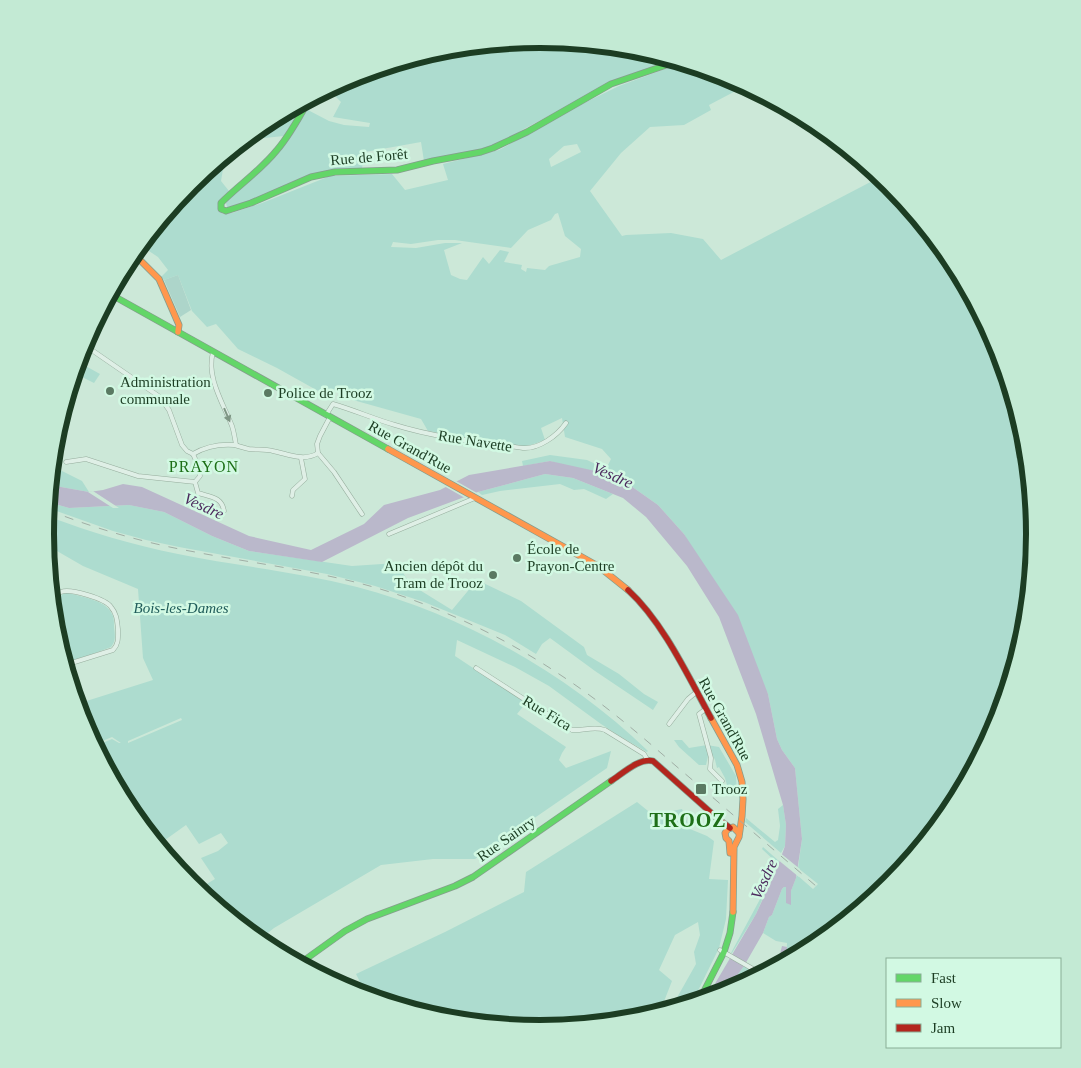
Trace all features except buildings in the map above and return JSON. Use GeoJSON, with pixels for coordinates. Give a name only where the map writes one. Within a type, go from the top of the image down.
{"type":"FeatureCollection","features":[{"type":"Feature","properties":{"kind":"main road","name":"Rue de Forêt"},"geometry":{"type":"LineString","coordinates":[[303,110],[280,147],[221,203],[221,209],[226,211],[238,207],[311,177],[335,172],[397,170],[481,152],[505,144],[612,84],[668,65]]}},
{"type":"Feature","properties":{"kind":"main road"},"geometry":{"type":"LineString","coordinates":[[139,259],[159,279],[179,325],[178,332]]}},
{"type":"Feature","properties":{"kind":"main road","name":"Rue Grand'Rue"},"geometry":{"type":"LineString","coordinates":[[116,297],[590,562],[612,576],[637,598],[656,622],[672,650],[737,775],[740,791],[738,815],[736,824],[726,830],[725,835]]}},
{"type":"Feature","properties":{"kind":"main road","name":"Rue Grand'Rue"},"geometry":{"type":"LineString","coordinates":[[672,650],[737,765],[740,774],[743,793],[741,824],[738,838],[732,841]]}},
{"type":"Feature","properties":{"kind":"main road"},"geometry":{"type":"LineString","coordinates":[[647,759],[653,761],[712,811],[717,818],[739,832]]}},
{"type":"Feature","properties":{"kind":"main road","name":"Rue Sainry"},"geometry":{"type":"LineString","coordinates":[[305,959],[345,931],[367,919],[455,886],[473,877],[639,762],[647,759]]}},
{"type":"Feature","properties":{"kind":"main road"},"geometry":{"type":"LineString","coordinates":[[703,992],[724,953],[733,914],[732,841],[726,838],[722,827],[712,811]]}},
{"type":"Feature","properties":{"kind":"main road"},"geometry":{"type":"LineString","coordinates":[[700,994],[724,953]]}},
{"type":"Feature","properties":{"kind":"street"},"geometry":{"type":"LineString","coordinates":[[91,349],[160,397],[169,410],[182,445],[193,454],[198,465],[200,476],[195,482]]}},
{"type":"Feature","properties":{"kind":"street"},"geometry":{"type":"LineString","coordinates":[[213,352],[210,360],[214,380],[232,428],[234,445]]}},
{"type":"Feature","properties":{"kind":"street","name":"Rue Navette"},"geometry":{"type":"LineString","coordinates":[[328,416],[334,404],[394,425],[436,435],[523,448],[540,444],[557,434],[566,423]]}},
{"type":"Feature","properties":{"kind":"street"},"geometry":{"type":"LineString","coordinates":[[328,416],[317,444],[318,453],[334,472],[362,514]]}},
{"type":"Feature","properties":{"kind":"street"},"geometry":{"type":"LineString","coordinates":[[193,454],[201,449],[214,446],[234,445],[302,458],[314,456],[318,453]]}},
{"type":"Feature","properties":{"kind":"street"},"geometry":{"type":"LineString","coordinates":[[292,496],[293,490],[305,479],[302,458]]}},
{"type":"Feature","properties":{"kind":"street"},"geometry":{"type":"LineString","coordinates":[[66,462],[86,459],[138,476],[195,482]]}},
{"type":"Feature","properties":{"kind":"street"},"geometry":{"type":"LineString","coordinates":[[198,465],[206,462],[218,462]]}},
{"type":"Feature","properties":{"kind":"street"},"geometry":{"type":"LineString","coordinates":[[195,482],[198,493],[220,500],[224,505],[224,511]]}},
{"type":"Feature","properties":{"kind":"street"},"geometry":{"type":"LineString","coordinates":[[388,534],[473,497]]}},
{"type":"Feature","properties":{"kind":"street"},"geometry":{"type":"LineString","coordinates":[[58,595],[62,591],[72,591],[102,600],[110,605],[116,616],[117,646],[113,650],[72,663]]}},
{"type":"Feature","properties":{"kind":"street","name":"Rue Fica"},"geometry":{"type":"LineString","coordinates":[[476,668],[572,730],[599,728],[605,730],[644,754],[647,759]]}},
{"type":"Feature","properties":{"kind":"street","name":"Rue Grand'Rue"},"geometry":{"type":"LineString","coordinates":[[669,724],[694,694]]}},
{"type":"Feature","properties":{"kind":"street"},"geometry":{"type":"LineString","coordinates":[[703,711],[700,714],[700,719],[712,758],[710,769],[722,781]]}},
{"type":"Feature","properties":{"kind":"street"},"geometry":{"type":"LineString","coordinates":[[724,953],[755,971]]}},
{"type":"Feature","properties":{"kind":"green space"},"geometry":{"type":"Polygon","coordinates":[[[540,48],[572,49],[604,52],[662,63],[610,83],[498,145],[470,154],[424,161],[421,142],[365,152],[362,168],[338,169],[313,175],[230,209],[227,207],[226,203],[231,195],[272,160],[284,146],[306,109],[329,121],[344,125],[369,127],[370,123],[333,117],[341,102],[333,94],[384,73],[446,57],[477,52],[540,48]]]}},
{"type":"Feature","properties":{"kind":"green space"},"geometry":{"type":"Polygon","coordinates":[[[673,66],[697,73],[738,90],[709,105],[711,110],[684,125],[650,127],[621,153],[590,191],[622,236],[671,233],[703,239],[721,260],[874,180],[906,213],[926,238],[962,291],[990,348],[1001,378],[1018,439],[1026,502],[1026,566],[1023,598],[1018,629],[1001,690],[977,749],[945,804],[906,855],[885,878],[837,920],[786,954],[787,943],[776,941],[763,933],[769,917],[772,915],[784,887],[786,887],[791,904],[791,891],[797,875],[813,889],[818,884],[798,868],[802,839],[795,768],[782,750],[777,739],[768,694],[684,534],[658,505],[631,486],[550,461],[523,466],[522,461],[550,455],[587,460],[606,469],[611,459],[602,449],[565,437],[562,418],[541,428],[545,440],[525,447],[428,431],[421,419],[353,400],[350,392],[336,389],[320,392],[238,349],[216,324],[207,327],[192,311],[178,275],[164,280],[161,277],[168,270],[158,257],[147,249],[175,213],[196,190],[224,165],[221,181],[229,191],[218,205],[223,214],[262,203],[330,176],[392,174],[405,190],[448,180],[443,164],[499,150],[580,105],[619,86],[673,66]],[[577,144],[564,146],[549,159],[551,167],[581,152],[577,144]],[[558,213],[551,220],[528,230],[511,248],[455,240],[438,240],[411,244],[393,242],[391,247],[416,248],[445,243],[462,243],[444,250],[451,275],[467,280],[483,257],[489,264],[500,250],[509,252],[504,262],[522,265],[521,269],[526,272],[527,268],[545,270],[549,266],[580,257],[581,249],[565,236],[558,213]]]}},
{"type":"Feature","properties":{"kind":"green space"},"geometry":{"type":"Polygon","coordinates":[[[299,112],[284,136],[257,139],[299,112]]]}},
{"type":"Feature","properties":{"kind":"green space"},"geometry":{"type":"Polygon","coordinates":[[[85,365],[100,374],[94,383],[81,376],[85,365]]]}},
{"type":"Feature","properties":{"kind":"green space"},"geometry":{"type":"Polygon","coordinates":[[[58,469],[82,481],[89,492],[56,486],[58,469]]]}},
{"type":"Feature","properties":{"kind":"green space"},"geometry":{"type":"Polygon","coordinates":[[[545,474],[573,478],[613,494],[606,499],[584,489],[574,490],[560,484],[482,495],[478,492],[545,474]]]}},
{"type":"Feature","properties":{"kind":"green space"},"geometry":{"type":"Polygon","coordinates":[[[55,504],[69,508],[129,505],[164,512],[212,536],[249,551],[352,566],[397,563],[410,584],[452,610],[477,580],[521,601],[584,647],[587,655],[619,674],[644,694],[658,702],[653,710],[550,638],[542,644],[536,654],[505,635],[424,602],[375,586],[327,574],[179,547],[113,531],[55,510],[55,504]]]}},
{"type":"Feature","properties":{"kind":"green space","name":"Bois-les-Dames"},"geometry":{"type":"Polygon","coordinates":[[[54,519],[95,533],[145,547],[335,582],[397,599],[475,631],[513,651],[584,697],[648,751],[601,724],[549,686],[515,667],[457,640],[455,656],[526,703],[517,714],[566,747],[559,760],[566,768],[611,751],[607,768],[475,859],[433,859],[381,865],[274,928],[265,935],[202,883],[205,885],[215,879],[201,858],[218,851],[228,843],[221,833],[199,844],[186,825],[164,841],[136,804],[101,743],[112,739],[121,743],[112,737],[101,742],[84,702],[153,680],[143,658],[138,589],[83,566],[57,551],[55,553],[54,519]],[[181,718],[128,741],[128,743],[182,720],[181,718]]]}},
{"type":"Feature","properties":{"kind":"green space"},"geometry":{"type":"Polygon","coordinates":[[[64,593],[69,593],[94,600],[106,606],[113,618],[115,636],[111,647],[71,660],[63,629],[59,597],[64,593]]]}},
{"type":"Feature","properties":{"kind":"green space"},"geometry":{"type":"Polygon","coordinates":[[[674,740],[682,740],[689,748],[707,745],[719,747],[736,776],[737,795],[728,789],[725,778],[719,767],[717,768],[713,756],[708,756],[706,765],[699,765],[674,740]]]}},
{"type":"Feature","properties":{"kind":"green space"},"geometry":{"type":"Polygon","coordinates":[[[637,802],[653,815],[682,809],[690,829],[714,841],[709,879],[728,880],[726,919],[719,948],[696,995],[675,1001],[696,964],[694,952],[700,935],[698,922],[675,935],[659,970],[672,981],[663,1005],[635,1011],[572,1019],[509,1019],[446,1011],[384,995],[362,986],[356,974],[524,892],[526,872],[637,802]]]}},
{"type":"Feature","properties":{"kind":"green space"},"geometry":{"type":"Polygon","coordinates":[[[783,805],[786,825],[785,846],[781,853],[745,822],[746,818],[775,842],[778,840],[780,826],[778,809],[783,805]]]}},
{"type":"Feature","properties":{"kind":"green space"},"geometry":{"type":"Polygon","coordinates":[[[763,847],[779,861],[756,914],[731,953],[766,888],[777,863],[762,849],[763,847]]]}},
{"type":"Feature","properties":{"kind":"green space"},"geometry":{"type":"Polygon","coordinates":[[[744,966],[750,970],[748,974],[734,980],[744,966]]]}},
{"type":"Feature","properties":{"kind":"shaded area"},"geometry":{"type":"Polygon","coordinates":[[[178,275],[191,310],[180,317],[164,280],[178,275]]]}},
{"type":"Feature","properties":{"kind":"shaded area","name":"Vesdre"},"geometry":{"type":"Polygon","coordinates":[[[550,461],[600,472],[631,486],[658,505],[684,534],[738,615],[768,694],[777,739],[782,750],[795,768],[802,839],[796,878],[791,891],[791,905],[786,903],[786,887],[784,887],[763,933],[734,980],[712,989],[756,914],[777,868],[785,846],[786,825],[783,805],[756,714],[719,617],[687,566],[646,517],[623,498],[573,478],[545,474],[478,492],[408,518],[322,562],[249,551],[212,536],[164,512],[129,505],[69,508],[55,504],[56,486],[89,492],[123,484],[142,487],[249,536],[311,550],[364,524],[384,505],[440,490],[469,475],[550,461]]]}},
{"type":"Feature","properties":{"kind":"shaded area"},"geometry":{"type":"Polygon","coordinates":[[[782,946],[787,947],[787,953],[779,958],[782,946]]]}},
{"type":"Feature","properties":{"kind":"pier"},"geometry":{"type":"Polygon","coordinates":[[[456,481],[477,493],[465,498],[444,486],[456,481]]]}},
{"type":"Feature","properties":{"kind":"pier"},"geometry":{"type":"Polygon","coordinates":[[[93,491],[119,508],[113,508],[88,492],[93,491]]]}},
{"type":"Feature","properties":{"kind":"pier"},"geometry":{"type":"Polygon","coordinates":[[[779,852],[800,869],[799,877],[777,859],[779,852]]]}},
{"type":"Feature","properties":{"kind":"railway"},"geometry":{"type":"LineString","coordinates":[[55,513],[139,540],[220,557],[320,574],[369,586],[437,609],[480,629],[542,663],[606,708],[816,886]]}},
{"type":"Feature","properties":{"kind":"traffic: fast"},"geometry":{"type":"LineString","coordinates":[[304,109],[282,144],[264,164],[221,203],[221,209],[226,211],[251,203],[311,177],[335,172],[397,170],[481,152],[527,132],[611,84],[668,65]]}},
{"type":"Feature","properties":{"kind":"traffic: fast"},"geometry":{"type":"LineString","coordinates":[[116,297],[388,449]]}},
{"type":"Feature","properties":{"kind":"traffic: fast"},"geometry":{"type":"LineString","coordinates":[[305,959],[345,931],[367,919],[455,886],[473,877],[611,781]]}},
{"type":"Feature","properties":{"kind":"traffic: fast"},"geometry":{"type":"LineString","coordinates":[[703,992],[724,952],[730,933],[733,912]]}},
{"type":"Feature","properties":{"kind":"traffic: slow"},"geometry":{"type":"LineString","coordinates":[[139,259],[159,279],[179,325],[178,332]]}},
{"type":"Feature","properties":{"kind":"traffic: slow"},"geometry":{"type":"LineString","coordinates":[[388,449],[598,566],[628,590]]}},
{"type":"Feature","properties":{"kind":"traffic: slow"},"geometry":{"type":"LineString","coordinates":[[711,718],[737,765],[742,782],[742,816],[739,837],[734,847],[733,912]]}},
{"type":"Feature","properties":{"kind":"traffic: slow"},"geometry":{"type":"LineString","coordinates":[[730,853],[729,841],[725,833],[733,827],[739,833]]}},
{"type":"Feature","properties":{"kind":"traffic: jam"},"geometry":{"type":"LineString","coordinates":[[628,590],[641,603],[664,633],[711,718]]}},
{"type":"Feature","properties":{"kind":"traffic: jam"},"geometry":{"type":"LineString","coordinates":[[611,781],[642,761],[653,761],[730,828]]}},
{"type":"Feature","properties":{"kind":"place","name":"Administration communale"},"geometry":{"type":"Point","coordinates":[110,391]}},
{"type":"Feature","properties":{"kind":"place","name":"Police de Trooz"},"geometry":{"type":"Point","coordinates":[268,393]}},
{"type":"Feature","properties":{"kind":"place","name":"École de Prayon-Centre"},"geometry":{"type":"Point","coordinates":[517,558]}},
{"type":"Feature","properties":{"kind":"place","name":"Ancien dépôt du Tram de Trooz"},"geometry":{"type":"Point","coordinates":[493,575]}},
{"type":"Feature","properties":{"kind":"place","name":"Trooz"},"geometry":{"type":"Point","coordinates":[701,789]}},
{"type":"Feature","properties":{"kind":"district","name":"PRAYON"},"geometry":{"type":"Point","coordinates":[204,466]}},
{"type":"Feature","properties":{"kind":"district","name":"TROOZ"},"geometry":{"type":"Point","coordinates":[688,820]}}]}
